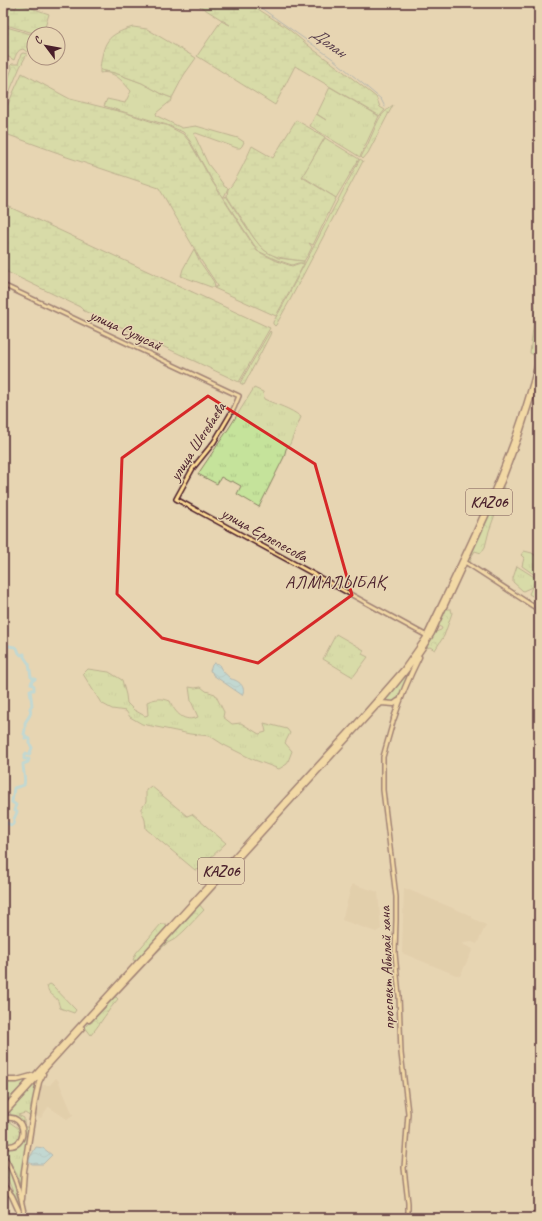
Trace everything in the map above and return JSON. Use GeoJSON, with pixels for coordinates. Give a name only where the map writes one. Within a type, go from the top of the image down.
{"type":"FeatureCollection","features":[{"type":"Feature","properties":{"kind":"highway","name":"KАZ06"},"geometry":{"type":"LineString","coordinates":[[3,1115],[385,692],[404,669],[427,636],[484,514],[520,428],[539,360]]}},
{"type":"Feature","properties":{"kind":"highway","name":"KАZ06"},"geometry":{"type":"LineString","coordinates":[[3,1110],[35,1075],[58,1053],[407,671],[427,642],[502,481],[539,372]]}},
{"type":"Feature","properties":{"kind":"highway"},"geometry":{"type":"LineString","coordinates":[[394,718],[411,673],[427,642]]}},
{"type":"Feature","properties":{"kind":"highway"},"geometry":{"type":"LineString","coordinates":[[385,692],[382,696],[383,699],[393,709],[394,718]]}},
{"type":"Feature","properties":{"kind":"highway"},"geometry":{"type":"LineString","coordinates":[[372,710],[381,703],[394,704],[400,699]]}},
{"type":"Feature","properties":{"kind":"highway"},"geometry":{"type":"LineString","coordinates":[[22,1199],[24,1171],[35,1101],[39,1082],[48,1066]]}},
{"type":"Feature","properties":{"kind":"highway"},"geometry":{"type":"LineString","coordinates":[[3,1080],[17,1080],[35,1075]]}},
{"type":"Feature","properties":{"kind":"highway"},"geometry":{"type":"LineString","coordinates":[[3,1119],[12,1118],[16,1120],[21,1126],[22,1134],[17,1144],[11,1146],[3,1145]]}},
{"type":"Feature","properties":{"kind":"highway"},"geometry":{"type":"LineString","coordinates":[[3,1185],[12,1196],[22,1218]]}},
{"type":"Feature","properties":{"kind":"main road","name":"улица Сулусай"},"geometry":{"type":"LineString","coordinates":[[3,285],[239,396]]}},
{"type":"Feature","properties":{"kind":"main road","name":"улица Шегебаева"},"geometry":{"type":"LineString","coordinates":[[176,499],[193,468],[214,442],[234,408],[239,396]]}},
{"type":"Feature","properties":{"kind":"main road","name":"улица Ерлепесова"},"geometry":{"type":"LineString","coordinates":[[176,499],[427,636]]}},
{"type":"Feature","properties":{"kind":"main road"},"geometry":{"type":"LineString","coordinates":[[465,562],[539,610]]}},
{"type":"Feature","properties":{"kind":"main road","name":"проспект Абылай хана"},"geometry":{"type":"LineString","coordinates":[[394,718],[384,750],[382,762],[385,811],[396,897],[395,952],[399,996],[401,1053],[408,1113],[404,1168],[408,1218]]}},
{"type":"Feature","properties":{"kind":"main road"},"geometry":{"type":"LineString","coordinates":[[3,1154],[14,1175],[22,1199],[26,1218]]}},
{"type":"Feature","properties":{"kind":"highlighted area"},"geometry":{"type":"Polygon","coordinates":[[[208,396],[315,464],[352,595],[258,663],[162,638],[117,594],[122,458],[208,396]]]}},
{"type":"Feature","properties":{"kind":"shaded area"},"geometry":{"type":"Polygon","coordinates":[[[352,884],[378,892],[381,929],[376,932],[342,920],[352,884]]]}},
{"type":"Feature","properties":{"kind":"shaded area"},"geometry":{"type":"Polygon","coordinates":[[[404,888],[472,916],[472,918],[486,925],[477,944],[472,942],[463,943],[464,945],[473,949],[460,976],[402,953],[404,888]]]}},
{"type":"Feature","properties":{"kind":"shaded area"},"geometry":{"type":"Polygon","coordinates":[[[56,1078],[73,1115],[67,1119],[48,1107],[41,1118],[34,1116],[38,1093],[43,1085],[50,1085],[56,1078]]]}},
{"type":"Feature","properties":{"kind":"green space"},"geometry":{"type":"Polygon","coordinates":[[[17,3],[49,14],[45,26],[26,26],[26,31],[6,25],[5,23],[10,6],[16,8],[17,3]]]}},
{"type":"Feature","properties":{"kind":"green space"},"geometry":{"type":"Polygon","coordinates":[[[195,3],[249,3],[287,28],[376,97],[380,107],[385,110],[380,116],[295,66],[275,105],[197,56],[221,21],[230,25],[195,3]]]}},
{"type":"Feature","properties":{"kind":"green space"},"geometry":{"type":"Polygon","coordinates":[[[3,26],[26,33],[26,51],[23,49],[19,50],[14,60],[3,54],[3,26]]]}},
{"type":"Feature","properties":{"kind":"green space"},"geometry":{"type":"Polygon","coordinates":[[[133,27],[147,29],[196,58],[184,75],[172,98],[142,83],[115,73],[101,70],[100,68],[103,52],[108,41],[117,33],[133,27]]]}},
{"type":"Feature","properties":{"kind":"green space"},"geometry":{"type":"Polygon","coordinates":[[[21,54],[26,54],[26,56],[3,107],[3,95],[12,68],[10,66],[12,64],[18,64],[21,54]]]}},
{"type":"Feature","properties":{"kind":"green space"},"geometry":{"type":"Polygon","coordinates":[[[100,68],[103,71],[115,73],[142,83],[172,98],[172,100],[156,113],[157,116],[182,128],[196,126],[238,138],[244,142],[240,148],[237,148],[196,133],[194,134],[208,164],[225,187],[228,188],[224,197],[213,182],[190,141],[183,132],[167,125],[104,106],[107,99],[125,103],[131,91],[114,75],[109,73],[100,73],[100,68]]]}},
{"type":"Feature","properties":{"kind":"green space"},"geometry":{"type":"Polygon","coordinates":[[[22,73],[70,99],[166,125],[183,134],[189,141],[213,183],[257,251],[277,261],[292,266],[300,263],[304,264],[276,316],[214,288],[218,286],[200,259],[159,188],[64,156],[3,133],[4,113],[22,73]]]}},
{"type":"Feature","properties":{"kind":"green space"},"geometry":{"type":"Polygon","coordinates":[[[330,87],[379,116],[360,157],[310,126],[316,114],[326,120],[317,114],[330,87]]]}},
{"type":"Feature","properties":{"kind":"green space"},"geometry":{"type":"Polygon","coordinates":[[[393,105],[368,153],[363,159],[361,157],[378,120],[393,105]]]}},
{"type":"Feature","properties":{"kind":"green space"},"geometry":{"type":"Polygon","coordinates":[[[296,120],[325,137],[302,177],[336,198],[313,245],[309,243],[312,247],[304,261],[276,256],[264,250],[253,237],[227,196],[228,189],[238,176],[252,146],[273,158],[296,120]]]}},
{"type":"Feature","properties":{"kind":"green space"},"geometry":{"type":"Polygon","coordinates":[[[325,138],[359,159],[336,198],[302,176],[325,138]]]}},
{"type":"Feature","properties":{"kind":"green space"},"geometry":{"type":"Polygon","coordinates":[[[360,159],[363,161],[275,326],[273,322],[360,159]]]}},
{"type":"Feature","properties":{"kind":"green space"},"geometry":{"type":"Polygon","coordinates":[[[226,196],[253,237],[264,250],[278,258],[304,261],[304,263],[292,265],[258,251],[224,199],[226,196]]]}},
{"type":"Feature","properties":{"kind":"green space"},"geometry":{"type":"Polygon","coordinates":[[[3,204],[270,328],[239,382],[84,311],[80,307],[3,270],[3,204]]]}},
{"type":"Feature","properties":{"kind":"green space"},"geometry":{"type":"Polygon","coordinates":[[[194,249],[200,262],[214,282],[215,287],[211,287],[181,276],[183,269],[194,249]]]}},
{"type":"Feature","properties":{"kind":"green space"},"geometry":{"type":"Polygon","coordinates":[[[539,293],[539,344],[536,356],[530,353],[537,295],[539,293]]]}},
{"type":"Feature","properties":{"kind":"green space"},"geometry":{"type":"Polygon","coordinates":[[[270,331],[270,335],[244,385],[240,383],[270,331]]]}},
{"type":"Feature","properties":{"kind":"green space"},"geometry":{"type":"Polygon","coordinates":[[[254,388],[263,392],[264,399],[288,409],[301,417],[290,444],[286,449],[284,457],[259,507],[237,494],[241,486],[232,481],[230,482],[221,477],[217,484],[198,474],[254,388]]]}},
{"type":"Feature","properties":{"kind":"green space"},"geometry":{"type":"Polygon","coordinates":[[[504,487],[485,547],[481,553],[475,551],[470,559],[470,562],[467,561],[499,489],[504,487]]]}},
{"type":"Feature","properties":{"kind":"green space"},"geometry":{"type":"Polygon","coordinates":[[[524,551],[532,553],[539,558],[539,578],[522,566],[524,558],[521,555],[524,551]]]}},
{"type":"Feature","properties":{"kind":"green space"},"geometry":{"type":"Polygon","coordinates":[[[517,566],[539,580],[539,600],[529,594],[532,587],[523,591],[513,582],[517,566]]]}},
{"type":"Feature","properties":{"kind":"green space"},"geometry":{"type":"Polygon","coordinates":[[[444,609],[451,609],[452,613],[444,636],[435,650],[430,647],[426,648],[433,633],[441,630],[442,628],[438,623],[444,609]]]}},
{"type":"Feature","properties":{"kind":"green space","name":"АЛМАЛЫБАҚ"},"geometry":{"type":"Polygon","coordinates":[[[336,634],[364,650],[362,654],[368,657],[353,677],[323,659],[336,634]]]}},
{"type":"Feature","properties":{"kind":"green space"},"geometry":{"type":"Polygon","coordinates":[[[413,665],[398,699],[395,702],[388,703],[385,699],[413,665]]]}},
{"type":"Feature","properties":{"kind":"green space"},"geometry":{"type":"Polygon","coordinates":[[[88,669],[109,672],[122,680],[127,703],[134,710],[145,716],[148,715],[147,702],[164,699],[170,701],[177,713],[184,718],[193,719],[198,717],[191,701],[189,687],[201,687],[206,691],[215,694],[224,712],[223,717],[232,724],[241,723],[259,734],[266,732],[264,723],[287,729],[290,733],[285,743],[292,751],[287,764],[279,769],[252,759],[210,736],[190,734],[142,724],[130,717],[126,711],[112,709],[101,703],[83,674],[88,669]]]}},
{"type":"Feature","properties":{"kind":"green space"},"geometry":{"type":"Polygon","coordinates":[[[151,786],[187,816],[192,814],[226,843],[207,861],[212,868],[195,870],[146,829],[142,808],[146,802],[146,790],[151,786]]]}},
{"type":"Feature","properties":{"kind":"green space"},"geometry":{"type":"Polygon","coordinates":[[[198,903],[204,910],[184,931],[156,953],[154,951],[198,903]]]}},
{"type":"Feature","properties":{"kind":"green space"},"geometry":{"type":"Polygon","coordinates":[[[161,924],[166,924],[167,926],[136,961],[133,960],[136,953],[161,924]]]}},
{"type":"Feature","properties":{"kind":"green space"},"geometry":{"type":"Polygon","coordinates":[[[50,984],[76,1010],[74,1013],[60,1008],[58,1001],[48,989],[47,986],[50,984]]]}},
{"type":"Feature","properties":{"kind":"green space"},"geometry":{"type":"Polygon","coordinates":[[[114,997],[118,999],[91,1035],[85,1027],[108,1001],[114,997]]]}},
{"type":"Feature","properties":{"kind":"green space"},"geometry":{"type":"Polygon","coordinates":[[[22,1080],[25,1082],[4,1103],[3,1081],[22,1080]]]}},
{"type":"Feature","properties":{"kind":"green space"},"geometry":{"type":"Polygon","coordinates":[[[34,1085],[37,1085],[31,1117],[25,1113],[18,1115],[24,1118],[25,1127],[29,1127],[21,1186],[17,1175],[3,1149],[3,1146],[10,1148],[20,1141],[23,1128],[11,1116],[10,1112],[8,1114],[34,1085]]]}},
{"type":"Feature","properties":{"kind":"green space"},"geometry":{"type":"Polygon","coordinates":[[[8,1121],[18,1128],[20,1134],[13,1142],[6,1144],[3,1143],[3,1131],[9,1125],[8,1121]]]}},
{"type":"Feature","properties":{"kind":"green space"},"geometry":{"type":"Polygon","coordinates":[[[3,1158],[16,1185],[22,1214],[4,1172],[5,1169],[3,1166],[3,1158]]]}},
{"type":"Feature","properties":{"kind":"water"},"geometry":{"type":"Polygon","coordinates":[[[214,663],[219,664],[223,671],[231,679],[241,684],[243,687],[242,695],[213,675],[210,671],[214,663]]]}},
{"type":"Feature","properties":{"kind":"water"},"geometry":{"type":"Polygon","coordinates":[[[36,1147],[43,1148],[52,1155],[43,1164],[32,1164],[29,1162],[29,1159],[36,1147]]]}},
{"type":"Feature","properties":{"kind":"waterway","name":"Долан"},"geometry":{"type":"LineString","coordinates":[[254,3],[333,59],[381,99],[385,107]]}},
{"type":"Feature","properties":{"kind":"waterway"},"geometry":{"type":"LineString","coordinates":[[3,624],[7,631],[3,635]]}},
{"type":"Feature","properties":{"kind":"waterway"},"geometry":{"type":"LineString","coordinates":[[3,642],[9,646],[17,648],[21,655],[24,654],[24,657],[29,664],[31,677],[35,679],[31,684],[34,686],[34,690],[30,690],[32,705],[30,708],[30,714],[25,723],[25,738],[30,739],[32,748],[29,755],[26,753],[24,756],[24,759],[29,759],[28,762],[23,764],[25,783],[24,785],[14,788],[12,802],[16,805],[14,810],[17,812],[13,824],[11,825],[3,821]]}},
{"type":"Feature","properties":{"kind":"district","name":"АЛМАЛЫБАҚ"},"geometry":{"type":"Point","coordinates":[336,582]}}]}
